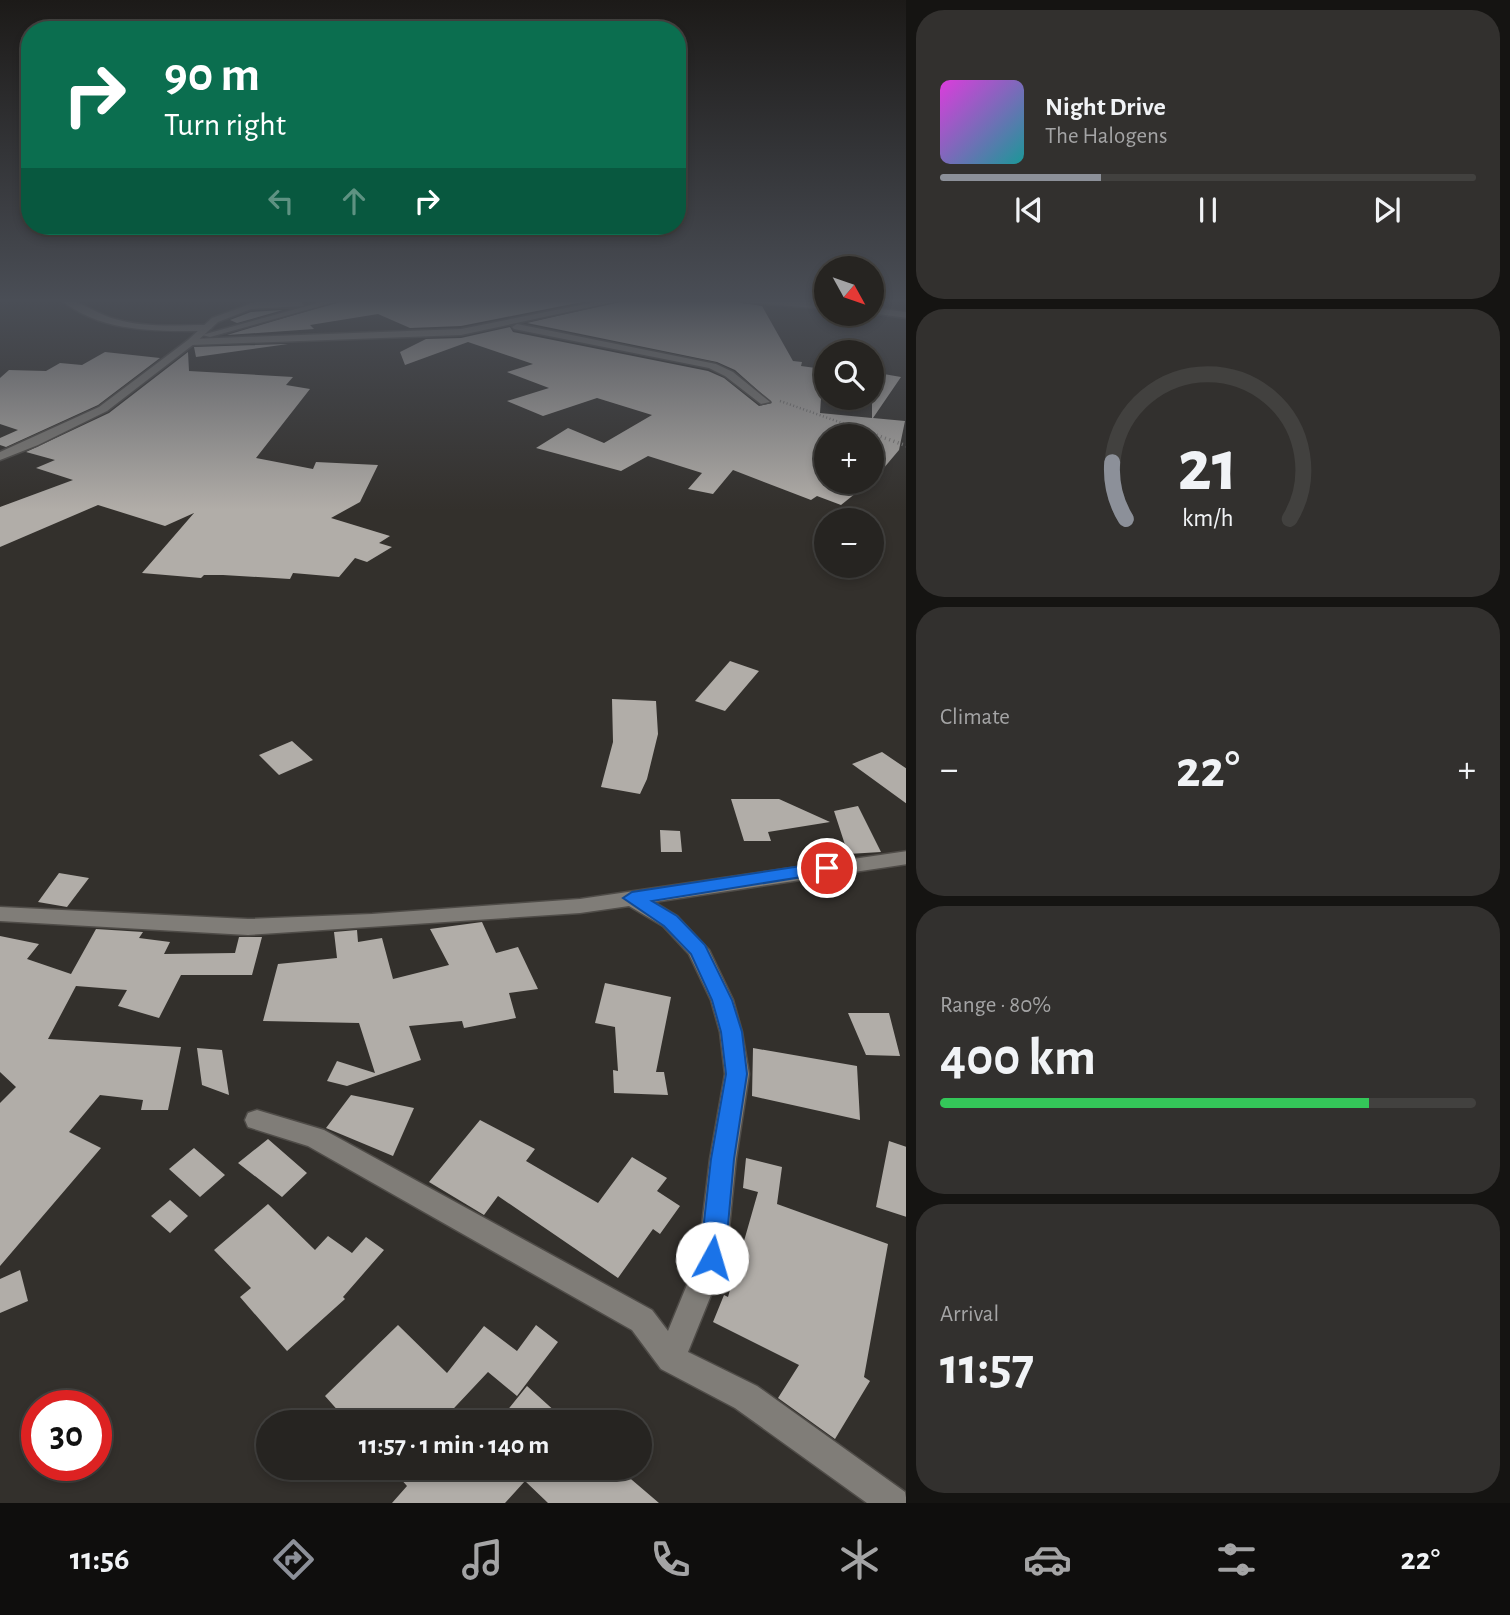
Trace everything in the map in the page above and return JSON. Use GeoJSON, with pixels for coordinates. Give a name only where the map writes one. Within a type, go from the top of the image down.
{"type":"FeatureCollection","features":[{"type":"Feature","properties":{"kind":"street"},"geometry":{"type":"LineString","coordinates":[[0,456],[34,443],[103,409],[155,369]]}},
{"type":"Feature","properties":{"kind":"street"},"geometry":{"type":"LineString","coordinates":[[718,369],[729,374],[765,402]]}},
{"type":"Feature","properties":{"kind":"street"},"geometry":{"type":"LineString","coordinates":[[0,914],[248,927],[542,910],[906,857]]}},
{"type":"Feature","properties":{"kind":"street"},"geometry":{"type":"LineString","coordinates":[[632,898],[670,921],[698,950],[722,1000],[731,1032],[737,1074],[723,1159],[712,1258],[671,1359]]}},
{"type":"Feature","properties":{"kind":"street"},"geometry":{"type":"LineString","coordinates":[[257,1121],[315,1138],[642,1320],[671,1359],[746,1397],[894,1503]]}},
{"type":"Feature","properties":{"kind":"path"},"geometry":{"type":"LineString","coordinates":[[756,393],[906,446]]}},
{"type":"Feature","properties":{"kind":"building"},"geometry":{"type":"Polygon","coordinates":[[[145,369],[98,405],[6,447],[0,445],[0,438],[18,430],[0,424],[0,378],[9,370],[145,369]]]}},
{"type":"Feature","properties":{"kind":"building"},"geometry":{"type":"Polygon","coordinates":[[[166,369],[293,377],[286,385],[310,389],[256,458],[313,469],[316,462],[378,465],[360,502],[331,518],[390,536],[379,543],[392,547],[367,562],[355,558],[339,577],[293,573],[290,579],[223,575],[204,575],[201,578],[142,573],[194,513],[165,526],[98,505],[0,547],[0,507],[73,480],[36,468],[55,460],[26,452],[109,413],[166,369]]]}},
{"type":"Feature","properties":{"kind":"building"},"geometry":{"type":"Polygon","coordinates":[[[516,369],[699,369],[724,378],[759,406],[772,403],[733,369],[814,369],[814,410],[820,410],[820,413],[872,418],[872,410],[878,410],[873,418],[905,421],[899,450],[884,468],[884,424],[814,424],[814,494],[855,494],[841,505],[817,496],[811,500],[733,470],[713,494],[688,489],[702,473],[648,456],[621,471],[536,448],[568,428],[604,443],[652,415],[597,398],[543,416],[507,401],[549,388],[507,372],[516,369]]]}},
{"type":"Feature","properties":{"kind":"building"},"geometry":{"type":"Polygon","coordinates":[[[884,374],[901,377],[884,402],[884,374]]]}},
{"type":"Feature","properties":{"kind":"building"},"geometry":{"type":"Polygon","coordinates":[[[730,661],[759,671],[725,711],[695,701],[730,661]]]}},
{"type":"Feature","properties":{"kind":"building"},"geometry":{"type":"Polygon","coordinates":[[[612,699],[656,701],[658,734],[647,779],[640,794],[601,787],[613,742],[612,699]]]}},
{"type":"Feature","properties":{"kind":"building"},"geometry":{"type":"Polygon","coordinates":[[[292,741],[313,760],[279,775],[259,755],[292,741]]]}},
{"type":"Feature","properties":{"kind":"building"},"geometry":{"type":"Polygon","coordinates":[[[882,752],[906,768],[906,803],[852,764],[882,752]]]}},
{"type":"Feature","properties":{"kind":"building"},"geometry":{"type":"Polygon","coordinates":[[[731,799],[779,799],[830,822],[768,832],[771,841],[744,841],[731,799]]]}},
{"type":"Feature","properties":{"kind":"building"},"geometry":{"type":"Polygon","coordinates":[[[858,806],[881,852],[848,854],[834,811],[858,806]]]}},
{"type":"Feature","properties":{"kind":"building"},"geometry":{"type":"Polygon","coordinates":[[[660,830],[680,831],[682,852],[661,852],[660,830]]]}},
{"type":"Feature","properties":{"kind":"building"},"geometry":{"type":"Polygon","coordinates":[[[59,873],[89,878],[67,907],[38,902],[59,873]]]}},
{"type":"Feature","properties":{"kind":"building"},"geometry":{"type":"Polygon","coordinates":[[[482,922],[496,953],[518,947],[538,989],[509,993],[516,1018],[464,1028],[462,1021],[409,1026],[421,1060],[347,1086],[327,1081],[337,1061],[375,1073],[359,1023],[263,1021],[278,964],[337,958],[334,932],[357,930],[358,942],[382,938],[393,979],[449,965],[430,929],[482,922]]]}},
{"type":"Feature","properties":{"kind":"building"},"geometry":{"type":"Polygon","coordinates":[[[96,929],[143,932],[139,938],[170,942],[164,954],[235,953],[239,937],[262,937],[252,975],[181,975],[159,1018],[118,1006],[127,990],[76,986],[48,1039],[181,1047],[168,1110],[141,1110],[143,1100],[100,1095],[69,1132],[101,1148],[0,1266],[0,1103],[16,1087],[0,1072],[0,936],[39,944],[27,959],[71,974],[96,929]]]}},
{"type":"Feature","properties":{"kind":"building"},"geometry":{"type":"Polygon","coordinates":[[[605,983],[671,997],[656,1072],[664,1072],[668,1095],[614,1093],[613,1070],[618,1071],[615,1027],[595,1023],[605,983]]]}},
{"type":"Feature","properties":{"kind":"building"},"geometry":{"type":"Polygon","coordinates":[[[848,1013],[889,1013],[900,1056],[866,1055],[848,1013]]]}},
{"type":"Feature","properties":{"kind":"building"},"geometry":{"type":"Polygon","coordinates":[[[197,1048],[222,1050],[229,1095],[202,1085],[197,1048]]]}},
{"type":"Feature","properties":{"kind":"building"},"geometry":{"type":"Polygon","coordinates":[[[753,1048],[857,1066],[860,1120],[752,1096],[753,1048]]]}},
{"type":"Feature","properties":{"kind":"building"},"geometry":{"type":"Polygon","coordinates":[[[351,1095],[414,1108],[393,1156],[326,1128],[351,1095]]]}},
{"type":"Feature","properties":{"kind":"building"},"geometry":{"type":"Polygon","coordinates":[[[480,1120],[535,1149],[526,1161],[598,1203],[632,1157],[667,1178],[657,1191],[680,1206],[660,1234],[653,1229],[618,1278],[498,1196],[484,1215],[429,1182],[480,1120]]]}},
{"type":"Feature","properties":{"kind":"building"},"geometry":{"type":"Polygon","coordinates":[[[268,1139],[307,1173],[282,1197],[238,1163],[268,1139]]]}},
{"type":"Feature","properties":{"kind":"building"},"geometry":{"type":"Polygon","coordinates":[[[889,1141],[906,1147],[906,1217],[876,1207],[889,1141]]]}},
{"type":"Feature","properties":{"kind":"building"},"geometry":{"type":"Polygon","coordinates":[[[194,1148],[225,1175],[200,1197],[169,1169],[194,1148]]]}},
{"type":"Feature","properties":{"kind":"building"},"geometry":{"type":"Polygon","coordinates":[[[746,1158],[782,1167],[777,1204],[888,1244],[864,1377],[870,1381],[835,1439],[778,1398],[799,1365],[713,1322],[724,1295],[728,1297],[758,1192],[743,1188],[746,1158]]]}},
{"type":"Feature","properties":{"kind":"building"},"geometry":{"type":"Polygon","coordinates":[[[170,1200],[188,1216],[170,1233],[151,1216],[170,1200]]]}},
{"type":"Feature","properties":{"kind":"building"},"geometry":{"type":"Polygon","coordinates":[[[268,1204],[315,1250],[328,1236],[352,1253],[366,1237],[384,1250],[343,1297],[345,1299],[287,1351],[240,1297],[251,1288],[214,1250],[268,1204]]]}},
{"type":"Feature","properties":{"kind":"building"},"geometry":{"type":"Polygon","coordinates":[[[20,1270],[28,1301],[0,1313],[0,1279],[20,1270]]]}},
{"type":"Feature","properties":{"kind":"building"},"geometry":{"type":"Polygon","coordinates":[[[398,1325],[447,1373],[484,1326],[517,1351],[536,1325],[558,1342],[517,1396],[488,1372],[452,1410],[337,1410],[325,1396],[398,1325]]]}},
{"type":"Feature","properties":{"kind":"building"},"geometry":{"type":"Polygon","coordinates":[[[527,1386],[554,1410],[508,1410],[527,1386]]]}},
{"type":"Feature","properties":{"kind":"building"},"geometry":{"type":"Polygon","coordinates":[[[402,1480],[632,1480],[659,1503],[548,1503],[525,1481],[505,1503],[392,1503],[407,1486],[402,1480]]]}},
{"type":"Feature","properties":{"kind":"route"},"geometry":{"type":"LineString","coordinates":[[712,1258],[723,1159],[737,1074],[731,1032],[722,1000],[698,950],[670,921],[632,898],[827,868]]}}]}
